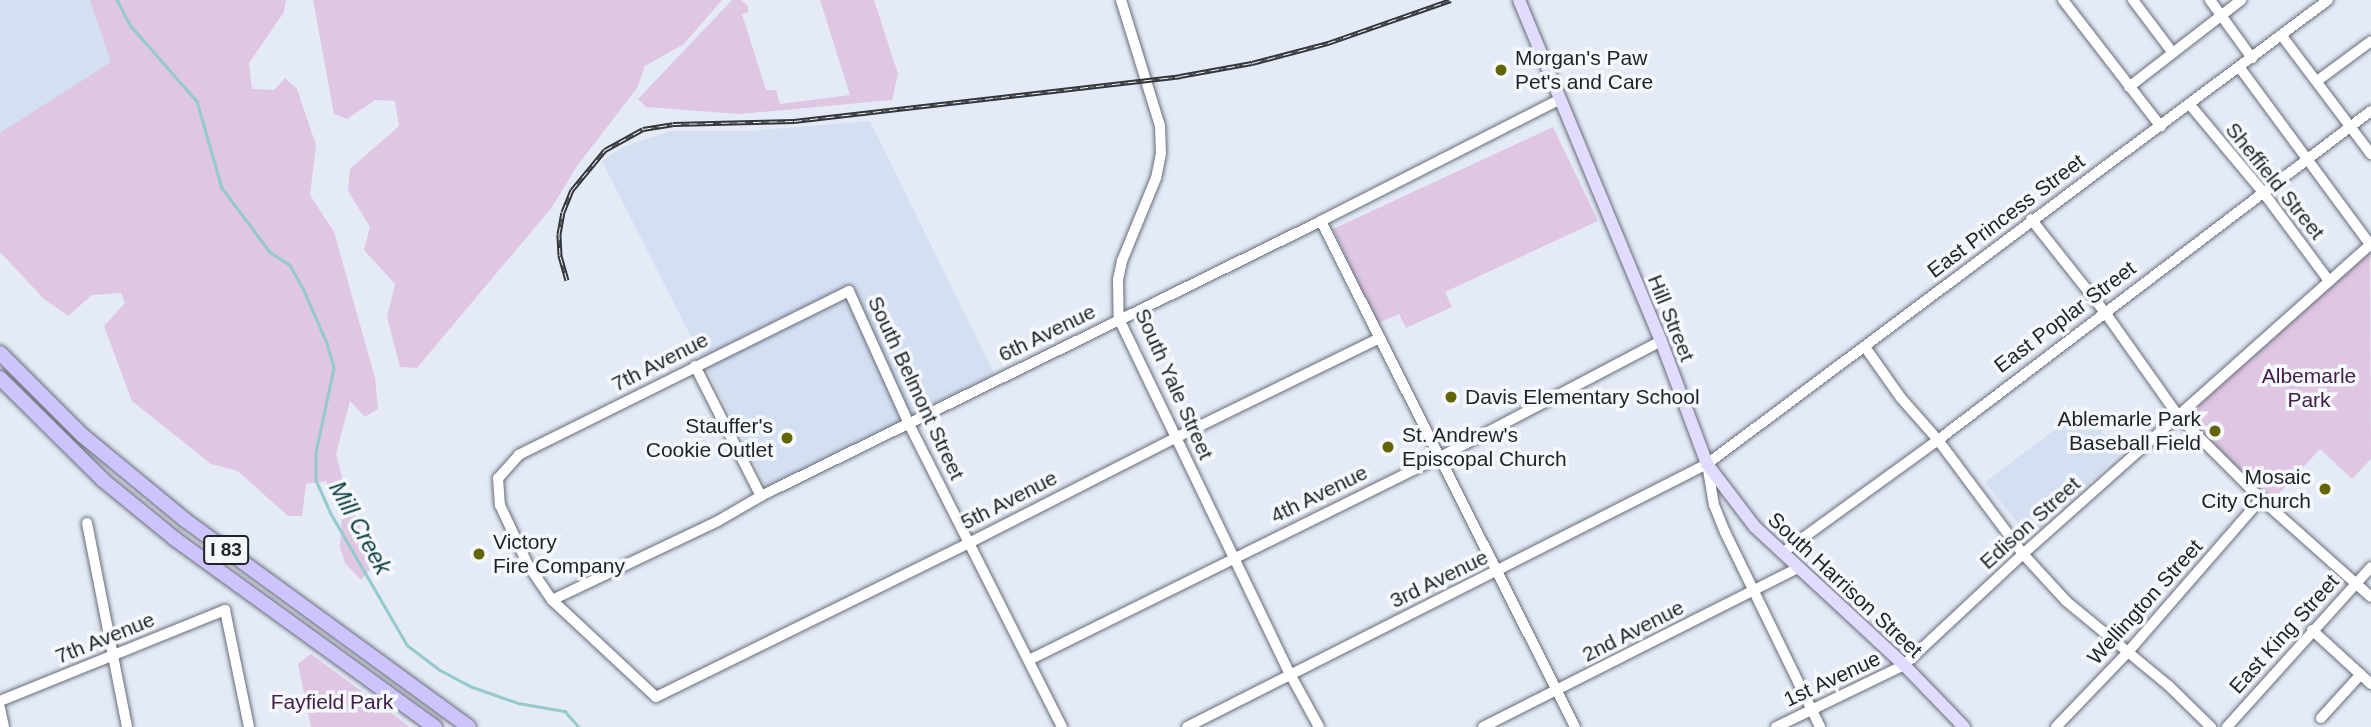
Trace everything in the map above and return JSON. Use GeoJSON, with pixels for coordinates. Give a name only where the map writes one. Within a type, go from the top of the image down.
{"type":"FeatureCollection","features":[{"type":"Feature","properties":{"kind":"highway","name":"I 83"},"geometry":{"type":"LineString","coordinates":[[0,353],[82,435],[185,520],[469,727]]}},
{"type":"Feature","properties":{"kind":"highway","name":"I 83"},"geometry":{"type":"LineString","coordinates":[[0,378],[103,480],[175,539],[435,727]]}},
{"type":"Feature","properties":{"kind":"main road","name":"Hill Street"},"geometry":{"type":"LineString","coordinates":[[1519,0],[1558,100],[1661,341],[1707,464]]}},
{"type":"Feature","properties":{"kind":"main road","name":"South Harrison Street"},"geometry":{"type":"LineString","coordinates":[[1707,464],[1745,516],[1904,665],[1965,727]]}},
{"type":"Feature","properties":{"kind":"street","name":"South Yale Street"},"geometry":{"type":"LineString","coordinates":[[1121,0],[1160,126],[1161,153],[1156,178],[1122,261],[1118,280],[1119,319],[1290,674],[1319,727]]}},
{"type":"Feature","properties":{"kind":"street"},"geometry":{"type":"LineString","coordinates":[[2063,0],[2161,127]]}},
{"type":"Feature","properties":{"kind":"street"},"geometry":{"type":"LineString","coordinates":[[2133,0],[2173,53]]}},
{"type":"Feature","properties":{"kind":"street"},"geometry":{"type":"LineString","coordinates":[[2210,0],[2252,58]]}},
{"type":"Feature","properties":{"kind":"street"},"geometry":{"type":"LineString","coordinates":[[2129,87],[2241,0]]}},
{"type":"Feature","properties":{"kind":"street","name":"East Princess Street"},"geometry":{"type":"LineString","coordinates":[[1707,464],[2031,219],[2190,106],[2328,0]]}},
{"type":"Feature","properties":{"kind":"street"},"geometry":{"type":"LineString","coordinates":[[2282,36],[2371,154]]}},
{"type":"Feature","properties":{"kind":"street"},"geometry":{"type":"LineString","coordinates":[[2317,81],[2371,41]]}},
{"type":"Feature","properties":{"kind":"street"},"geometry":{"type":"LineString","coordinates":[[2240,68],[2371,245]]}},
{"type":"Feature","properties":{"kind":"street","name":"6th Avenue"},"geometry":{"type":"LineString","coordinates":[[552,600],[718,521],[761,496],[1321,221],[1558,100]]}},
{"type":"Feature","properties":{"kind":"street","name":"Sheffield Street"},"geometry":{"type":"LineString","coordinates":[[2190,106],[2263,192],[2329,281]]}},
{"type":"Feature","properties":{"kind":"street","name":"East Poplar Street"},"geometry":{"type":"LineString","coordinates":[[1782,553],[1938,440],[2371,111]]}},
{"type":"Feature","properties":{"kind":"street"},"geometry":{"type":"LineString","coordinates":[[2031,219],[2105,311],[2179,417],[2261,499],[2371,597]]}},
{"type":"Feature","properties":{"kind":"street"},"geometry":{"type":"LineString","coordinates":[[1321,221],[1575,727]]}},
{"type":"Feature","properties":{"kind":"street","name":"Edison Street"},"geometry":{"type":"LineString","coordinates":[[1904,665],[2023,554],[2371,245]]}},
{"type":"Feature","properties":{"kind":"street","name":"7th Avenue"},"geometry":{"type":"LineString","coordinates":[[552,600],[528,565],[500,505],[498,478],[519,455],[849,291]]}},
{"type":"Feature","properties":{"kind":"street","name":"South Belmont Street"},"geometry":{"type":"LineString","coordinates":[[849,291],[909,424],[1062,727]]}},
{"type":"Feature","properties":{"kind":"street","name":"5th Avenue"},"geometry":{"type":"LineString","coordinates":[[552,600],[656,697],[1380,338]]}},
{"type":"Feature","properties":{"kind":"street","name":"4th Avenue"},"geometry":{"type":"LineString","coordinates":[[1029,660],[1440,457],[1661,341]]}},
{"type":"Feature","properties":{"kind":"street"},"geometry":{"type":"LineString","coordinates":[[1865,347],[1901,398],[1938,440],[2023,554],[2066,601],[2128,652],[2211,727]]}},
{"type":"Feature","properties":{"kind":"street"},"geometry":{"type":"LineString","coordinates":[[695,366],[761,496]]}},
{"type":"Feature","properties":{"kind":"street","name":"3rd Avenue"},"geometry":{"type":"LineString","coordinates":[[1187,727],[1707,464]]}},
{"type":"Feature","properties":{"kind":"street","name":"Hill Street"},"geometry":{"type":"LineString","coordinates":[[1707,464],[1714,505],[1820,727]]}},
{"type":"Feature","properties":{"kind":"street","name":"Wellington Street"},"geometry":{"type":"LineString","coordinates":[[2056,727],[2128,652],[2261,499]]}},
{"type":"Feature","properties":{"kind":"street"},"geometry":{"type":"LineString","coordinates":[[87,523],[127,727]]}},
{"type":"Feature","properties":{"kind":"street","name":"East King Street"},"geometry":{"type":"LineString","coordinates":[[2227,727],[2371,567]]}},
{"type":"Feature","properties":{"kind":"street","name":"2nd Avenue"},"geometry":{"type":"LineString","coordinates":[[1483,727],[1798,568]]}},
{"type":"Feature","properties":{"kind":"street","name":"7th Avenue"},"geometry":{"type":"LineString","coordinates":[[0,701],[225,610],[249,727]]}},
{"type":"Feature","properties":{"kind":"street"},"geometry":{"type":"LineString","coordinates":[[2312,630],[2371,684]]}},
{"type":"Feature","properties":{"kind":"street","name":"1st Avenue"},"geometry":{"type":"LineString","coordinates":[[1776,727],[1904,665]]}},
{"type":"Feature","properties":{"kind":"street"},"geometry":{"type":"LineString","coordinates":[[2321,718],[2361,674]]}},
{"type":"Feature","properties":{"kind":"street"},"geometry":{"type":"LineString","coordinates":[[0,709],[4,727]]}},
{"type":"Feature","properties":{"kind":"shaded area"},"geometry":{"type":"Polygon","coordinates":[[[0,0],[113,0],[154,52],[0,140],[0,0]]]}},
{"type":"Feature","properties":{"kind":"shaded area"},"geometry":{"type":"Polygon","coordinates":[[[870,121],[995,375],[768,489],[602,161],[623,147],[670,131],[751,131],[870,121]]]}},
{"type":"Feature","properties":{"kind":"shaded area"},"geometry":{"type":"Polygon","coordinates":[[[2082,409],[2121,452],[2030,539],[1985,482],[2082,409]]]}},
{"type":"Feature","properties":{"kind":"green space"},"geometry":{"type":"Polygon","coordinates":[[[90,0],[286,0],[284,12],[249,63],[252,89],[274,90],[285,78],[297,89],[316,145],[310,195],[334,232],[375,378],[378,409],[365,417],[350,401],[336,454],[346,493],[375,564],[361,580],[345,563],[340,547],[342,516],[326,481],[306,484],[302,516],[288,516],[238,471],[211,464],[132,401],[104,326],[125,303],[121,293],[92,295],[68,316],[44,299],[0,252],[0,133],[111,62],[90,0]]]}},
{"type":"Feature","properties":{"kind":"green space"},"geometry":{"type":"Polygon","coordinates":[[[313,0],[722,0],[684,44],[645,66],[637,88],[577,166],[552,207],[417,368],[400,367],[387,317],[395,284],[364,250],[370,227],[348,191],[350,169],[399,126],[395,101],[375,100],[347,119],[334,114],[313,0]]]}},
{"type":"Feature","properties":{"kind":"green space"},"geometry":{"type":"Polygon","coordinates":[[[732,0],[741,0],[748,6],[748,12],[742,14],[766,90],[776,90],[780,104],[850,95],[820,0],[874,0],[898,74],[892,100],[739,114],[646,107],[638,99],[732,0]]]}},
{"type":"Feature","properties":{"kind":"green space"},"geometry":{"type":"Polygon","coordinates":[[[1553,127],[1598,221],[1445,292],[1452,307],[1406,328],[1399,314],[1377,324],[1333,229],[1553,127]]]}},
{"type":"Feature","properties":{"kind":"green space","name":"Albemarle Park"},"geometry":{"type":"Polygon","coordinates":[[[2370,249],[2371,459],[2352,479],[2320,449],[2272,501],[2185,418],[2370,249]]]}},
{"type":"Feature","properties":{"kind":"green space","name":"Fayfield Park"},"geometry":{"type":"Polygon","coordinates":[[[311,654],[410,727],[311,727],[298,664],[311,654]]]}},
{"type":"Feature","properties":{"kind":"waterway","name":"Mill Creek"},"geometry":{"type":"LineString","coordinates":[[117,0],[131,26],[197,101],[222,188],[270,252],[290,265],[303,288],[327,343],[334,368],[316,453],[316,480],[330,512],[407,645],[440,670],[470,686],[518,703],[565,711],[579,727]]}},
{"type":"Feature","properties":{"kind":"railway"},"geometry":{"type":"LineString","coordinates":[[567,280],[560,255],[559,234],[563,212],[572,190],[605,150],[643,129],[673,124],[794,121],[1180,76],[1252,63],[1328,43],[1451,0]]}},
{"type":"Feature","properties":{"kind":"place","name":"Morgan's Paw Pet's and Care"},"geometry":{"type":"Point","coordinates":[1501,70]}},
{"type":"Feature","properties":{"kind":"place","name":"Davis Elementary School"},"geometry":{"type":"Point","coordinates":[1451,397]}},
{"type":"Feature","properties":{"kind":"place","name":"Ablemarle Park Baseball Field"},"geometry":{"type":"Point","coordinates":[2215,431]}},
{"type":"Feature","properties":{"kind":"place","name":"Stauffer's Cookie Outlet"},"geometry":{"type":"Point","coordinates":[787,438]}},
{"type":"Feature","properties":{"kind":"place","name":"St. Andrew's Episcopal Church"},"geometry":{"type":"Point","coordinates":[1388,447]}},
{"type":"Feature","properties":{"kind":"place","name":"Mosaic City Church"},"geometry":{"type":"Point","coordinates":[2325,489]}},
{"type":"Feature","properties":{"kind":"place","name":"Victory Fire Company"},"geometry":{"type":"Point","coordinates":[479,554]}}]}
